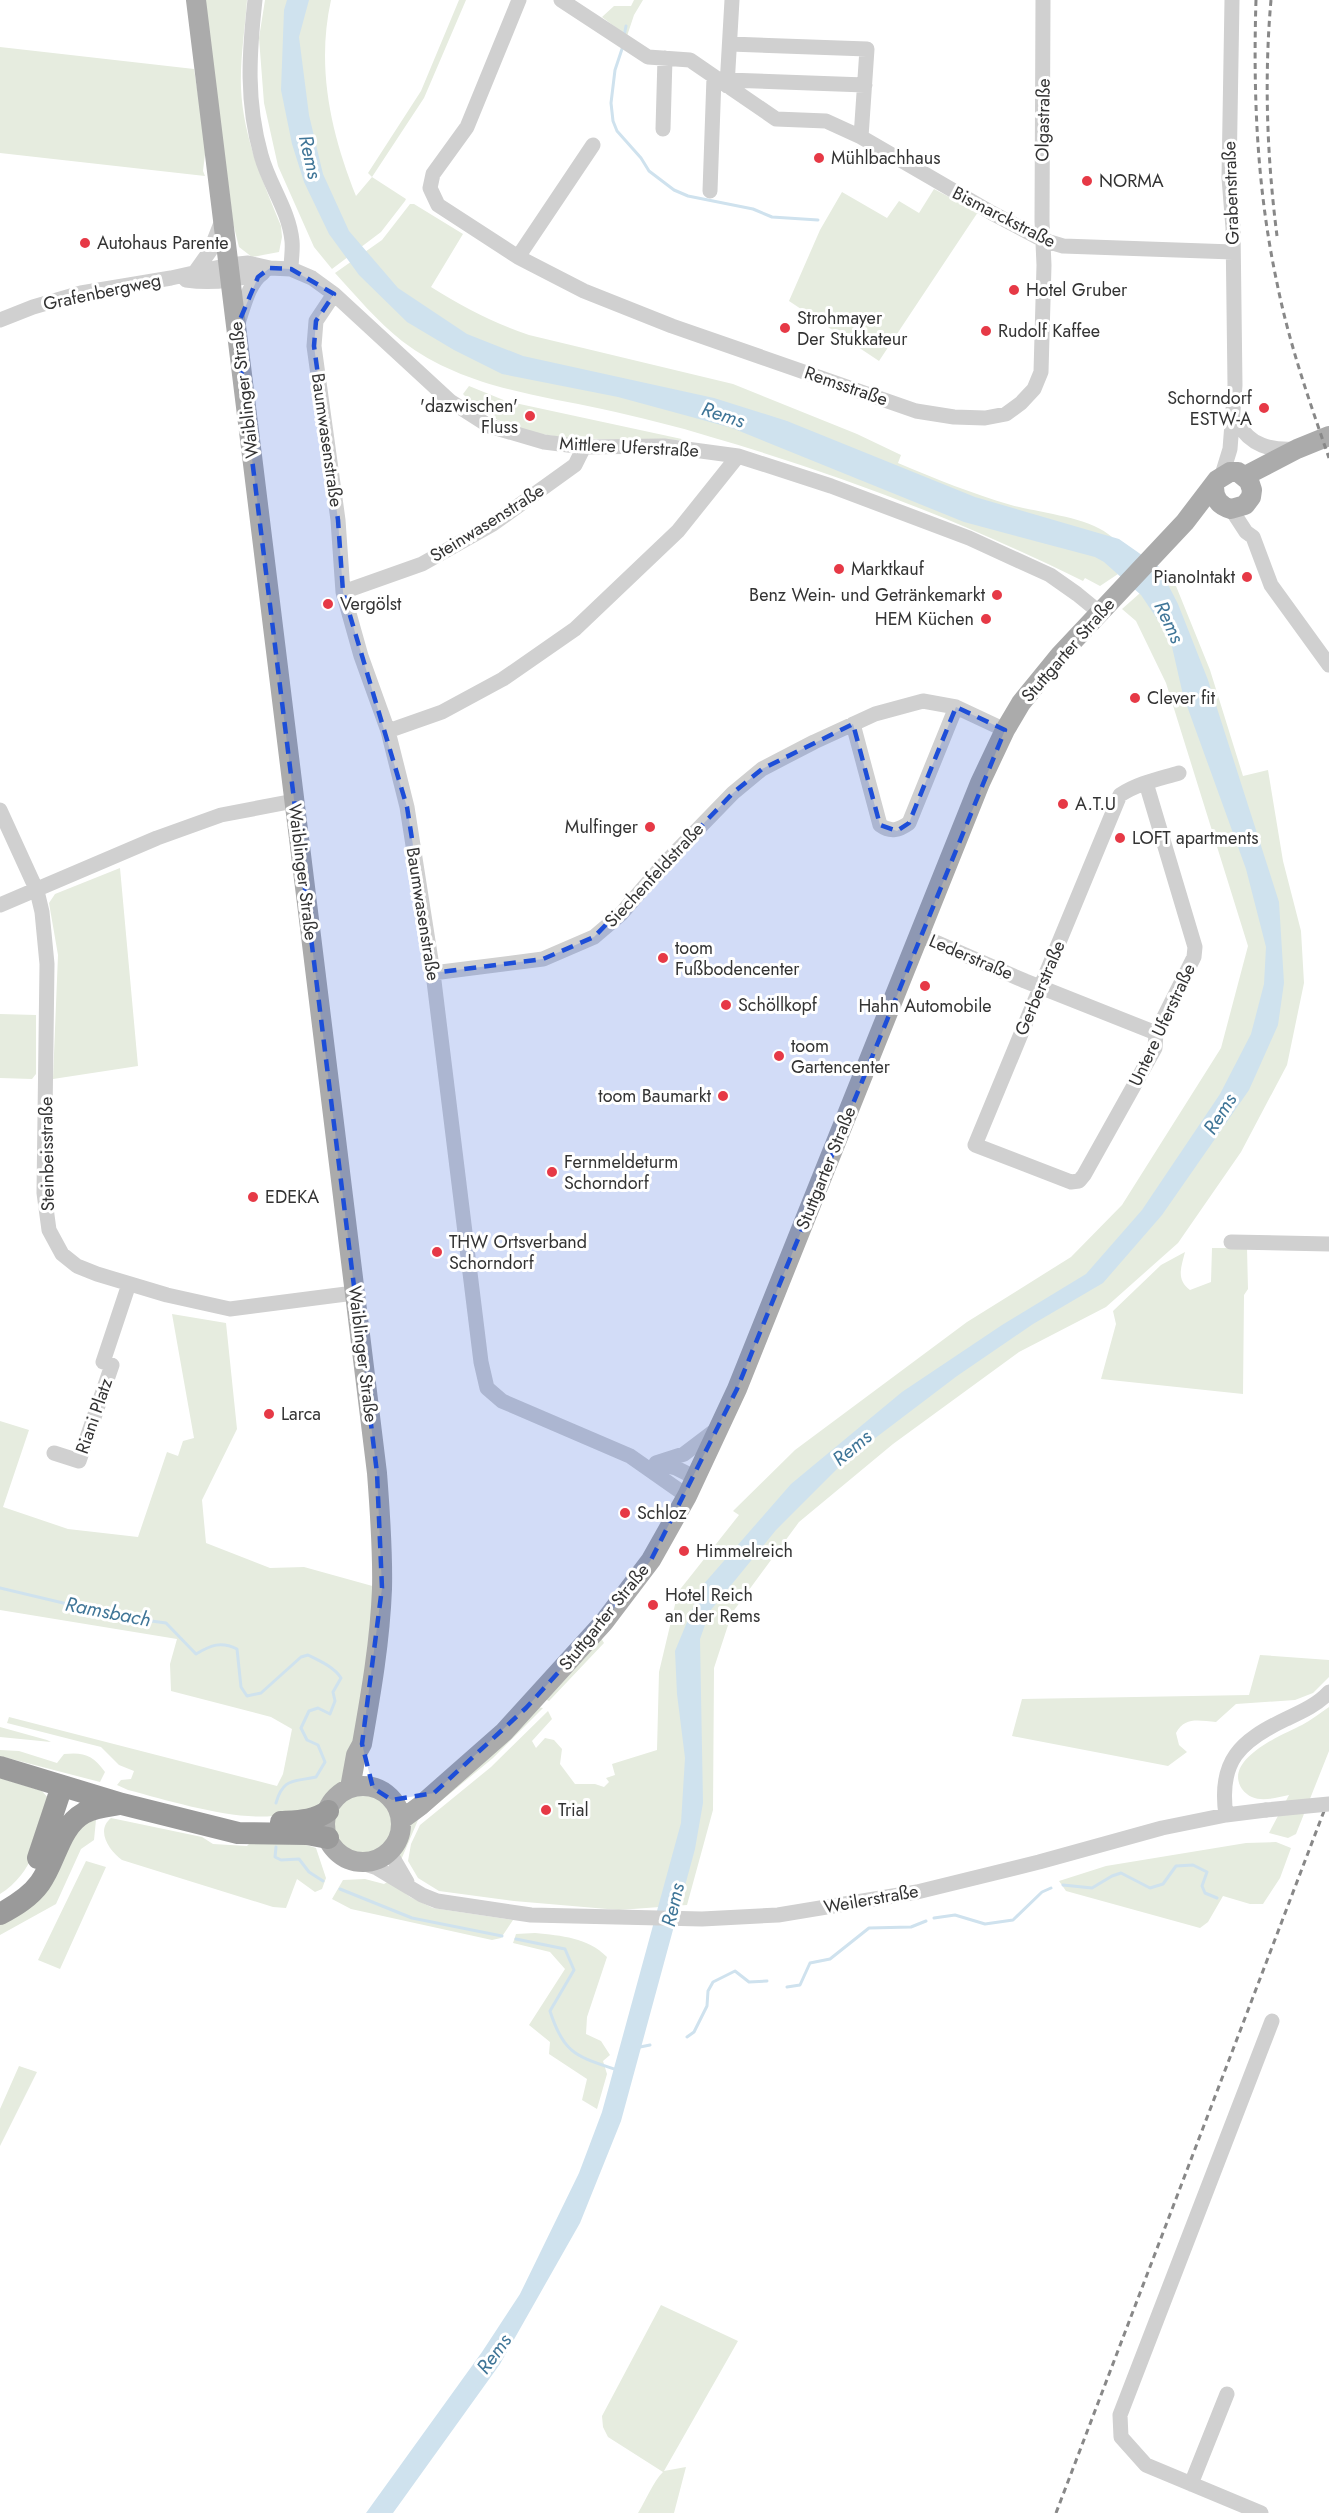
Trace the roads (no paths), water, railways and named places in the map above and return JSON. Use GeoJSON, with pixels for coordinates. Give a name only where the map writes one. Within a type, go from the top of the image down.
{"type":"FeatureCollection","features":[{"type":"Feature","properties":{"kind":"highway"},"geometry":{"type":"LineString","coordinates":[[0,1767],[122,1804],[238,1833],[307,1834],[328,1839]]}},
{"type":"Feature","properties":{"kind":"highway"},"geometry":{"type":"LineString","coordinates":[[0,1899],[17,1888],[34,1866],[41,1853],[62,1786]]}},
{"type":"Feature","properties":{"kind":"highway"},"geometry":{"type":"LineString","coordinates":[[0,1914],[20,1902],[40,1883],[68,1827],[76,1819],[93,1809],[122,1804]]}},
{"type":"Feature","properties":{"kind":"highway"},"geometry":{"type":"LineString","coordinates":[[161,1812],[185,1811],[261,1823],[309,1820],[328,1811]]}},
{"type":"Feature","properties":{"kind":"main road","name":"Waiblinger Straße"},"geometry":{"type":"LineString","coordinates":[[196,0],[376,1462],[381,1534],[380,1618],[375,1667],[362,1744],[357,1755],[350,1788]]}},
{"type":"Feature","properties":{"kind":"main road"},"geometry":{"type":"LineString","coordinates":[[1233,489],[1297,449],[1329,436]]}},
{"type":"Feature","properties":{"kind":"main road"},"geometry":{"type":"LineString","coordinates":[[1233,489],[1329,451]]}},
{"type":"Feature","properties":{"kind":"main road","name":"Stuttgarter Straße"},"geometry":{"type":"LineString","coordinates":[[401,1820],[504,1732],[604,1622],[651,1560],[687,1496],[720,1428],[976,792],[1005,730],[1040,677],[1105,605],[1185,522],[1233,489]]}},
{"type":"Feature","properties":{"kind":"main road","name":"Waiblinger Straße"},"geometry":{"type":"LineString","coordinates":[[362,1744],[374,1788]]}},
{"type":"Feature","properties":{"kind":"main road"},"geometry":{"type":"LineString","coordinates":[[350,1788],[374,1788],[392,1800],[401,1820],[396,1842],[390,1851],[381,1857],[359,1862],[339,1854],[328,1839],[326,1826],[328,1811],[337,1797],[350,1788]]}},
{"type":"Feature","properties":{"kind":"main road","name":"Stuttgarter Straße"},"geometry":{"type":"LineString","coordinates":[[392,1800],[404,1800],[434,1793]]}},
{"type":"Feature","properties":{"kind":"street"},"geometry":{"type":"LineString","coordinates":[[255,0],[248,55],[250,100],[261,156],[288,222],[292,242],[291,269]]}},
{"type":"Feature","properties":{"kind":"street","name":"Remsstraße"},"geometry":{"type":"LineString","coordinates":[[519,0],[467,127],[434,174],[430,188],[432,197],[446,212],[560,280],[619,306],[916,411],[954,417],[985,418],[1006,414],[1021,403],[1034,389],[1041,372],[1043,240]]}},
{"type":"Feature","properties":{"kind":"street","name":"Bismarckstraße"},"geometry":{"type":"LineString","coordinates":[[561,0],[648,57],[690,60],[720,84],[776,119],[826,121],[861,137],[948,189],[1043,240],[1063,246],[1233,252]]}},
{"type":"Feature","properties":{"kind":"street"},"geometry":{"type":"LineString","coordinates":[[710,191],[720,84],[730,44],[732,0]]}},
{"type":"Feature","properties":{"kind":"street","name":"Olgastraße"},"geometry":{"type":"LineString","coordinates":[[1043,240],[1044,0]]}},
{"type":"Feature","properties":{"kind":"street","name":"Grabenstraße"},"geometry":{"type":"LineString","coordinates":[[1232,0],[1229,178],[1233,252],[1235,385],[1230,449],[1233,489]]}},
{"type":"Feature","properties":{"kind":"street"},"geometry":{"type":"LineString","coordinates":[[730,44],[867,49],[861,137]]}},
{"type":"Feature","properties":{"kind":"street"},"geometry":{"type":"LineString","coordinates":[[663,129],[665,58]]}},
{"type":"Feature","properties":{"kind":"street"},"geometry":{"type":"LineString","coordinates":[[720,84],[865,85]]}},
{"type":"Feature","properties":{"kind":"street"},"geometry":{"type":"LineString","coordinates":[[518,257],[593,145]]}},
{"type":"Feature","properties":{"kind":"street"},"geometry":{"type":"LineString","coordinates":[[195,272],[210,251],[223,218]]}},
{"type":"Feature","properties":{"kind":"street","name":"Mittlere Uferstraße"},"geometry":{"type":"LineString","coordinates":[[230,272],[248,263],[270,268],[291,269],[312,278],[334,294],[450,401],[489,426],[544,442],[584,447],[664,446],[738,456],[831,486],[969,538],[1050,575],[1077,594],[1105,605]]}},
{"type":"Feature","properties":{"kind":"street"},"geometry":{"type":"LineString","coordinates":[[236,329],[245,303],[258,277],[270,268]]}},
{"type":"Feature","properties":{"kind":"street","name":"Grafenbergweg"},"geometry":{"type":"LineString","coordinates":[[0,320],[33,307],[81,293],[195,272],[230,272]]}},
{"type":"Feature","properties":{"kind":"street","name":"Grafenbergweg"},"geometry":{"type":"LineString","coordinates":[[171,278],[190,281],[230,272]]}},
{"type":"Feature","properties":{"kind":"street","name":"Baumwasenstraße"},"geometry":{"type":"LineString","coordinates":[[334,294],[316,321],[314,346],[338,520],[343,592],[361,656],[388,731],[407,807],[433,973],[481,1362],[487,1388],[502,1401],[630,1456],[676,1468],[696,1478]]}},
{"type":"Feature","properties":{"kind":"street","name":"Grabenstraße"},"geometry":{"type":"LineString","coordinates":[[1233,489],[1239,424],[1239,391],[1235,385]]}},
{"type":"Feature","properties":{"kind":"street"},"geometry":{"type":"LineString","coordinates":[[1239,424],[1244,433],[1266,448],[1297,449]]}},
{"type":"Feature","properties":{"kind":"street","name":"Steinwasenstraße"},"geometry":{"type":"LineString","coordinates":[[343,592],[422,564],[493,524],[575,465],[584,447]]}},
{"type":"Feature","properties":{"kind":"street"},"geometry":{"type":"LineString","coordinates":[[388,731],[442,711],[503,679],[575,629],[678,531],[738,456]]}},
{"type":"Feature","properties":{"kind":"street"},"geometry":{"type":"LineString","coordinates":[[1233,489],[1254,530],[1252,537],[1271,585],[1329,665]]}},
{"type":"Feature","properties":{"kind":"street","name":"Siechenfeldstraße"},"geometry":{"type":"LineString","coordinates":[[433,973],[543,959],[594,937],[621,914],[663,865],[733,793],[762,770],[876,714],[923,701],[956,707],[1005,730]]}},
{"type":"Feature","properties":{"kind":"street"},"geometry":{"type":"LineString","coordinates":[[853,724],[880,825],[897,831],[909,824],[956,707]]}},
{"type":"Feature","properties":{"kind":"street","name":"Gerberstraße"},"geometry":{"type":"LineString","coordinates":[[1071,1182],[975,1145],[1120,795],[1131,788],[1179,773]]}},
{"type":"Feature","properties":{"kind":"street","name":"Untere Uferstraße"},"geometry":{"type":"LineString","coordinates":[[1071,1182],[1079,1181],[1084,1175],[1155,1048],[1156,1033],[1194,957],[1195,946],[1146,783]]}},
{"type":"Feature","properties":{"kind":"street"},"geometry":{"type":"LineString","coordinates":[[0,906],[158,838],[221,815],[294,801]]}},
{"type":"Feature","properties":{"kind":"street","name":"Steinbeisstraße"},"geometry":{"type":"LineString","coordinates":[[0,810],[38,891],[43,918],[47,964],[44,1193],[49,1230],[62,1254],[77,1266],[129,1284],[230,1309],[354,1293]]}},
{"type":"Feature","properties":{"kind":"street","name":"Lederstraße"},"geometry":{"type":"LineString","coordinates":[[919,935],[1156,1033]]}},
{"type":"Feature","properties":{"kind":"street"},"geometry":{"type":"LineString","coordinates":[[1231,1242],[1329,1244]]}},
{"type":"Feature","properties":{"kind":"street","name":"Riani Platz"},"geometry":{"type":"LineString","coordinates":[[54,1453],[79,1461],[112,1365],[103,1362],[129,1284]]}},
{"type":"Feature","properties":{"kind":"street"},"geometry":{"type":"LineString","coordinates":[[656,1463],[684,1454],[720,1428]]}},
{"type":"Feature","properties":{"kind":"street","name":"Baumwasenstraße"},"geometry":{"type":"LineString","coordinates":[[630,1456],[687,1496]]}},
{"type":"Feature","properties":{"kind":"street"},"geometry":{"type":"LineString","coordinates":[[1226,1815],[1223,1785],[1233,1758],[1258,1733],[1313,1704],[1329,1692]]}},
{"type":"Feature","properties":{"kind":"street","name":"Weilerstraße"},"geometry":{"type":"LineString","coordinates":[[359,1862],[377,1868],[409,1885],[422,1895],[454,1904],[531,1915],[702,1919],[778,1915],[917,1892],[1039,1863],[1162,1828],[1226,1815],[1329,1804]]}},
{"type":"Feature","properties":{"kind":"street"},"geometry":{"type":"LineString","coordinates":[[390,1851],[409,1885]]}},
{"type":"Feature","properties":{"kind":"street"},"geometry":{"type":"LineString","coordinates":[[1261,2513],[1146,2465],[1121,2437],[1120,2415],[1272,2021]]}},
{"type":"Feature","properties":{"kind":"street"},"geometry":{"type":"LineString","coordinates":[[1191,2484],[1227,2394]]}},
{"type":"Feature","properties":{"kind":"water","name":"Rems"},"geometry":{"type":"Polygon","coordinates":[[[287,0],[309,0],[299,37],[309,115],[323,174],[349,231],[398,288],[467,334],[523,356],[714,398],[787,421],[975,497],[1119,539],[1159,567],[1178,604],[1208,680],[1279,902],[1284,983],[1278,1025],[1249,1090],[1162,1215],[1103,1283],[1033,1324],[957,1376],[845,1461],[776,1530],[710,1611],[700,1639],[703,1803],[695,1849],[621,2121],[580,2223],[500,2364],[393,2513],[366,2513],[482,2352],[520,2294],[579,2173],[602,2112],[681,1823],[685,1758],[677,1694],[675,1651],[702,1586],[791,1484],[902,1392],[1002,1325],[1086,1274],[1142,1210],[1220,1094],[1251,1034],[1264,984],[1266,947],[1246,869],[1183,695],[1170,638],[1141,595],[1104,562],[1095,557],[964,522],[732,428],[618,397],[502,374],[454,350],[407,322],[359,275],[329,234],[304,182],[292,144],[281,90],[284,10],[287,0]]]}},
{"type":"Feature","properties":{"kind":"waterway"},"geometry":{"type":"LineString","coordinates":[[624,36],[626,26]]}},
{"type":"Feature","properties":{"kind":"waterway"},"geometry":{"type":"LineString","coordinates":[[623,46],[615,70],[611,103],[613,121],[617,131],[641,158],[649,171],[674,190],[688,196],[753,209],[772,217],[818,220]]}},
{"type":"Feature","properties":{"kind":"waterway","name":"Ramsbach"},"geometry":{"type":"LineString","coordinates":[[0,1588],[122,1617],[166,1623],[196,1654],[216,1645],[226,1645],[237,1649],[241,1687],[247,1696],[261,1693],[301,1657],[308,1655],[331,1667],[341,1678],[333,1692],[335,1701],[330,1714],[318,1708],[309,1711],[301,1728],[307,1740],[318,1745],[325,1762],[316,1777],[286,1785],[276,1803]]}},
{"type":"Feature","properties":{"kind":"waterway","name":"Ramsbach"},"geometry":{"type":"LineString","coordinates":[[276,1847],[275,1857],[281,1860],[299,1859],[309,1872],[323,1881]]}},
{"type":"Feature","properties":{"kind":"waterway"},"geometry":{"type":"LineString","coordinates":[[1063,1885],[1092,1888],[1121,1873],[1150,1888],[1163,1884],[1176,1866],[1193,1865],[1207,1872],[1202,1886],[1205,1893],[1217,1898]]}},
{"type":"Feature","properties":{"kind":"waterway"},"geometry":{"type":"LineString","coordinates":[[934,1918],[955,1915],[985,1924],[1013,1920],[1042,1892],[1051,1888]]}},
{"type":"Feature","properties":{"kind":"waterway","name":"Ramsbach"},"geometry":{"type":"LineString","coordinates":[[340,1889],[412,1918],[502,1936]]}},
{"type":"Feature","properties":{"kind":"waterway"},"geometry":{"type":"LineString","coordinates":[[787,1987],[800,1985],[810,1963],[830,1959],[869,1928],[911,1927],[926,1921]]}},
{"type":"Feature","properties":{"kind":"waterway","name":"Ramsbach"},"geometry":{"type":"LineString","coordinates":[[516,1939],[565,1949],[574,1970],[550,2011],[555,2026],[574,2052],[617,2070]]}},
{"type":"Feature","properties":{"kind":"waterway"},"geometry":{"type":"LineString","coordinates":[[687,2037],[694,2032],[707,2006],[708,1991],[713,1982],[735,1971],[749,1982],[767,1981]]}},
{"type":"Feature","properties":{"kind":"waterway"},"geometry":{"type":"LineString","coordinates":[[640,2047],[650,2045]]}},
{"type":"Feature","properties":{"kind":"railway"},"geometry":{"type":"LineString","coordinates":[[1256,0],[1256,107],[1261,178],[1270,248],[1293,349],[1329,458]]}},
{"type":"Feature","properties":{"kind":"railway"},"geometry":{"type":"LineString","coordinates":[[1271,0],[1268,118],[1277,236]]}},
{"type":"Feature","properties":{"kind":"railway"},"geometry":{"type":"LineString","coordinates":[[1056,2513],[1329,1798]]}},
{"type":"Feature","properties":{"kind":"place","name":"Mühlbachhaus"},"geometry":{"type":"Point","coordinates":[819,158]}},
{"type":"Feature","properties":{"kind":"place","name":"NORMA"},"geometry":{"type":"Point","coordinates":[1087,181]}},
{"type":"Feature","properties":{"kind":"place","name":"Autohaus Parente"},"geometry":{"type":"Point","coordinates":[85,243]}},
{"type":"Feature","properties":{"kind":"place","name":"Hotel Gruber"},"geometry":{"type":"Point","coordinates":[1014,290]}},
{"type":"Feature","properties":{"kind":"place","name":"Strohmayer Der Stukkateur"},"geometry":{"type":"Point","coordinates":[785,328]}},
{"type":"Feature","properties":{"kind":"place","name":"Rudolf Kaffee"},"geometry":{"type":"Point","coordinates":[986,331]}},
{"type":"Feature","properties":{"kind":"place","name":"Schorndorf ESTW-A"},"geometry":{"type":"Point","coordinates":[1264,408]}},
{"type":"Feature","properties":{"kind":"place","name":"'dazwischen' Fluss"},"geometry":{"type":"Point","coordinates":[530,416]}},
{"type":"Feature","properties":{"kind":"place","name":"Marktkauf"},"geometry":{"type":"Point","coordinates":[839,569]}},
{"type":"Feature","properties":{"kind":"place","name":"PianoIntakt"},"geometry":{"type":"Point","coordinates":[1247,577]}},
{"type":"Feature","properties":{"kind":"place","name":"Benz Wein- und Getränkemarkt"},"geometry":{"type":"Point","coordinates":[997,595]}},
{"type":"Feature","properties":{"kind":"place","name":"Vergölst"},"geometry":{"type":"Point","coordinates":[328,604]}},
{"type":"Feature","properties":{"kind":"place","name":"HEM Küchen"},"geometry":{"type":"Point","coordinates":[986,619]}},
{"type":"Feature","properties":{"kind":"place","name":"Clever fit"},"geometry":{"type":"Point","coordinates":[1135,698]}},
{"type":"Feature","properties":{"kind":"place","name":"A.T.U"},"geometry":{"type":"Point","coordinates":[1063,804]}},
{"type":"Feature","properties":{"kind":"place","name":"Mulfinger"},"geometry":{"type":"Point","coordinates":[650,827]}},
{"type":"Feature","properties":{"kind":"place","name":"LOFT apartments"},"geometry":{"type":"Point","coordinates":[1120,838]}},
{"type":"Feature","properties":{"kind":"place","name":"toom Fußbodencenter"},"geometry":{"type":"Point","coordinates":[663,958]}},
{"type":"Feature","properties":{"kind":"place","name":"Hahn Automobile"},"geometry":{"type":"Point","coordinates":[925,986]}},
{"type":"Feature","properties":{"kind":"place","name":"Schöllkopf"},"geometry":{"type":"Point","coordinates":[726,1005]}},
{"type":"Feature","properties":{"kind":"place","name":"toom Gartencenter"},"geometry":{"type":"Point","coordinates":[779,1056]}},
{"type":"Feature","properties":{"kind":"place","name":"toom Baumarkt"},"geometry":{"type":"Point","coordinates":[723,1096]}},
{"type":"Feature","properties":{"kind":"place","name":"Fernmeldeturm Schorndorf"},"geometry":{"type":"Point","coordinates":[552,1172]}},
{"type":"Feature","properties":{"kind":"place","name":"EDEKA"},"geometry":{"type":"Point","coordinates":[253,1197]}},
{"type":"Feature","properties":{"kind":"place","name":"THW Ortsverband Schorndorf"},"geometry":{"type":"Point","coordinates":[437,1252]}},
{"type":"Feature","properties":{"kind":"place","name":"Larca"},"geometry":{"type":"Point","coordinates":[269,1414]}},
{"type":"Feature","properties":{"kind":"place","name":"Schloz"},"geometry":{"type":"Point","coordinates":[625,1513]}},
{"type":"Feature","properties":{"kind":"place","name":"Himmelreich"},"geometry":{"type":"Point","coordinates":[684,1551]}},
{"type":"Feature","properties":{"kind":"place","name":"Hotel Reich an der Rems"},"geometry":{"type":"Point","coordinates":[653,1605]}},
{"type":"Feature","properties":{"kind":"place","name":"Trial"},"geometry":{"type":"Point","coordinates":[546,1810]}}]}
